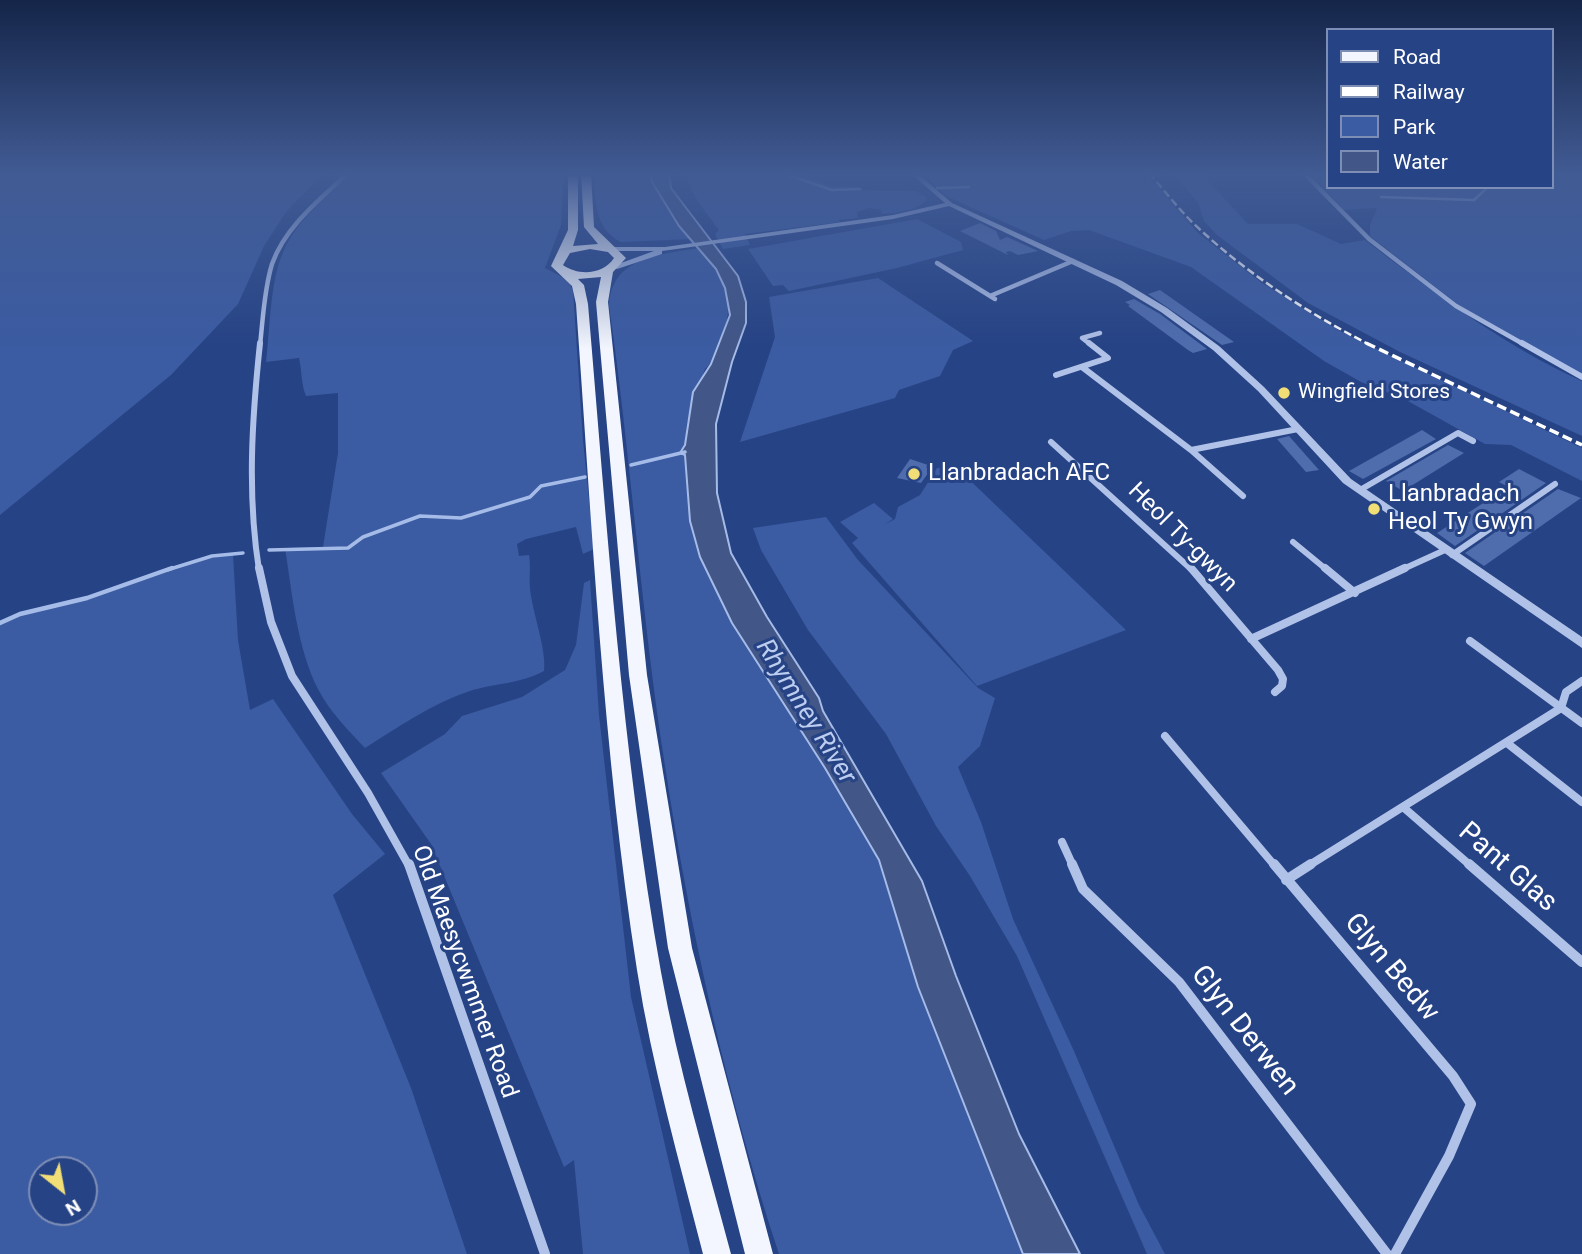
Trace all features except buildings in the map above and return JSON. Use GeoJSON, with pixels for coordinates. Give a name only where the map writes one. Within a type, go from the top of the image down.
{"type":"FeatureCollection","features":[{"type":"Feature","properties":{"kind":"main road"},"geometry":{"type":"LineString","coordinates":[[572,232],[557,266],[568,273],[578,285],[582,304],[623,788],[648,961],[676,1093],[716,1254]]}},
{"type":"Feature","properties":{"kind":"main road"},"geometry":{"type":"LineString","coordinates":[[593,232],[620,258],[611,269],[602,302],[606,354],[638,675],[680,948],[759,1254]]}},
{"type":"Feature","properties":{"kind":"main road"},"geometry":{"type":"LineString","coordinates":[[566,251],[582,247],[608,248]]}},
{"type":"Feature","properties":{"kind":"main road"},"geometry":{"type":"LineString","coordinates":[[568,273],[587,275],[611,269]]}},
{"type":"Feature","properties":{"kind":"street","name":"Old Maesycwmmer Road"},"geometry":{"type":"LineString","coordinates":[[291,232],[279,247],[272,265],[257,374],[249,479],[261,591],[285,663],[302,694],[376,805],[409,865],[545,1254]]}},
{"type":"Feature","properties":{"kind":"street"},"geometry":{"type":"LineString","coordinates":[[608,248],[665,249],[787,232]]}},
{"type":"Feature","properties":{"kind":"street"},"geometry":{"type":"LineString","coordinates":[[1009,232],[1133,290],[1195,332],[1261,389],[1334,469],[1360,490],[1582,643]]}},
{"type":"Feature","properties":{"kind":"street"},"geometry":{"type":"LineString","coordinates":[[1362,232],[1456,306],[1582,377]]}},
{"type":"Feature","properties":{"kind":"street"},"geometry":{"type":"LineString","coordinates":[[611,269],[665,249]]}},
{"type":"Feature","properties":{"kind":"street"},"geometry":{"type":"LineString","coordinates":[[937,263],[992,297],[1073,261]]}},
{"type":"Feature","properties":{"kind":"street"},"geometry":{"type":"LineString","coordinates":[[1056,375],[1108,358],[1082,338],[1100,333]]}},
{"type":"Feature","properties":{"kind":"street"},"geometry":{"type":"LineString","coordinates":[[1082,367],[1191,450],[1243,496]]}},
{"type":"Feature","properties":{"kind":"street"},"geometry":{"type":"LineString","coordinates":[[1191,450],[1298,429]]}},
{"type":"Feature","properties":{"kind":"street"},"geometry":{"type":"LineString","coordinates":[[1360,490],[1458,433],[1473,441]]}},
{"type":"Feature","properties":{"kind":"street","name":"Heol Ty-gwyn"},"geometry":{"type":"LineString","coordinates":[[1051,442],[1163,539],[1283,679],[1282,686],[1275,692]]}},
{"type":"Feature","properties":{"kind":"street"},"geometry":{"type":"LineString","coordinates":[[1251,639],[1448,552],[1555,484]]}},
{"type":"Feature","properties":{"kind":"street"},"geometry":{"type":"LineString","coordinates":[[1293,542],[1354,593]]}},
{"type":"Feature","properties":{"kind":"street"},"geometry":{"type":"LineString","coordinates":[[1471,641],[1582,723]]}},
{"type":"Feature","properties":{"kind":"street"},"geometry":{"type":"LineString","coordinates":[[1286,880],[1561,708],[1566,692],[1582,681]]}},
{"type":"Feature","properties":{"kind":"street"},"geometry":{"type":"LineString","coordinates":[[1561,708],[1582,716]]}},
{"type":"Feature","properties":{"kind":"street","name":"Glyn Bedw"},"geometry":{"type":"LineString","coordinates":[[1165,736],[1452,1076],[1471,1104],[1449,1156],[1395,1254]]}},
{"type":"Feature","properties":{"kind":"street"},"geometry":{"type":"LineString","coordinates":[[1507,743],[1582,802]]}},
{"type":"Feature","properties":{"kind":"street","name":"Pant Glas"},"geometry":{"type":"LineString","coordinates":[[1403,807],[1582,962]]}},
{"type":"Feature","properties":{"kind":"street","name":"Glyn Derwen"},"geometry":{"type":"LineString","coordinates":[[1062,842],[1083,889],[1178,982],[1387,1254]]}},
{"type":"Feature","properties":{"kind":"green space"},"geometry":{"type":"Polygon","coordinates":[[[0,232],[273,232],[238,304],[171,375],[0,515],[0,232]]]}},
{"type":"Feature","properties":{"kind":"green space"},"geometry":{"type":"Polygon","coordinates":[[[295,232],[559,232],[545,268],[568,280],[573,291],[583,440],[594,549],[583,554],[576,527],[526,539],[517,544],[519,556],[529,555],[530,588],[544,671],[456,696],[416,716],[365,748],[328,705],[311,673],[296,620],[285,548],[323,547],[338,453],[338,393],[306,396],[299,358],[266,362],[274,283],[289,240],[295,232]]]}},
{"type":"Feature","properties":{"kind":"green space"},"geometry":{"type":"Polygon","coordinates":[[[608,232],[685,232],[691,239],[621,242],[608,232]]]}},
{"type":"Feature","properties":{"kind":"green space"},"geometry":{"type":"Polygon","coordinates":[[[717,232],[765,232],[745,234],[750,245],[723,249],[715,234],[717,232]]]}},
{"type":"Feature","properties":{"kind":"green space"},"geometry":{"type":"Polygon","coordinates":[[[846,232],[941,232],[961,242],[963,250],[897,268],[789,291],[783,285],[773,286],[748,249],[846,232]]]}},
{"type":"Feature","properties":{"kind":"green space"},"geometry":{"type":"Polygon","coordinates":[[[1025,232],[1069,232],[1044,240],[1025,232]]]}},
{"type":"Feature","properties":{"kind":"green space"},"geometry":{"type":"Polygon","coordinates":[[[1093,232],[1197,232],[1262,283],[1340,331],[1582,448],[1582,481],[1511,445],[1485,444],[1406,400],[1361,382],[1324,361],[1191,267],[1093,232]]]}},
{"type":"Feature","properties":{"kind":"green space"},"geometry":{"type":"Polygon","coordinates":[[[1214,232],[1314,232],[1341,244],[1365,240],[1497,335],[1582,381],[1582,436],[1400,352],[1308,303],[1214,232]]]}},
{"type":"Feature","properties":{"kind":"green space"},"geometry":{"type":"Polygon","coordinates":[[[1370,232],[1582,232],[1582,375],[1460,306],[1370,236],[1370,232]]]}},
{"type":"Feature","properties":{"kind":"green space"},"geometry":{"type":"Polygon","coordinates":[[[698,248],[721,280],[728,313],[719,348],[705,369],[687,423],[685,446],[681,453],[685,454],[690,521],[700,557],[732,623],[825,768],[879,860],[918,987],[1023,1254],[779,1254],[727,1073],[686,890],[649,651],[609,305],[612,289],[628,268],[653,256],[698,248]]]}},
{"type":"Feature","properties":{"kind":"green space"},"geometry":{"type":"Polygon","coordinates":[[[878,278],[973,341],[953,350],[940,376],[899,390],[895,398],[740,442],[775,337],[769,297],[878,278]]]}},
{"type":"Feature","properties":{"kind":"green space"},"geometry":{"type":"Polygon","coordinates":[[[955,466],[1126,630],[977,686],[852,543],[858,538],[840,522],[874,503],[893,519],[884,525],[895,519],[898,507],[920,495],[937,468],[955,466]]]}},
{"type":"Feature","properties":{"kind":"green space"},"geometry":{"type":"Polygon","coordinates":[[[826,517],[858,560],[978,688],[995,698],[980,746],[958,767],[981,822],[1013,919],[1074,1051],[1139,1205],[1165,1254],[1147,1254],[1017,956],[970,876],[936,826],[886,734],[808,630],[761,550],[753,528],[826,517]]]}},
{"type":"Feature","properties":{"kind":"green space"},"geometry":{"type":"Polygon","coordinates":[[[233,555],[238,640],[250,710],[273,699],[352,814],[385,854],[333,895],[411,1088],[467,1254],[0,1254],[0,623],[198,561],[233,555]]]}},
{"type":"Feature","properties":{"kind":"green space"},"geometry":{"type":"Polygon","coordinates":[[[590,580],[599,715],[631,997],[690,1254],[583,1254],[574,1160],[564,1167],[431,844],[381,773],[445,734],[462,716],[522,697],[565,670],[576,645],[584,583],[590,580]]]}},
{"type":"Feature","properties":{"kind":"water","name":"Rhymney River"},"geometry":{"type":"Polygon","coordinates":[[[684,232],[704,232],[738,276],[746,302],[746,323],[732,362],[716,424],[717,493],[731,553],[767,617],[819,698],[823,711],[922,881],[956,976],[1019,1134],[1080,1254],[1023,1254],[918,987],[879,860],[825,768],[732,623],[700,557],[690,521],[685,455],[680,453],[685,445],[693,392],[711,364],[730,315],[725,288],[716,269],[684,232]]]}},
{"type":"Feature","properties":{"kind":"waterway"},"geometry":{"type":"LineString","coordinates":[[631,465],[685,452]]}},
{"type":"Feature","properties":{"kind":"waterway"},"geometry":{"type":"LineString","coordinates":[[269,550],[348,548],[363,537],[420,516],[461,518],[530,497],[541,486],[585,477]]}},
{"type":"Feature","properties":{"kind":"waterway"},"geometry":{"type":"LineString","coordinates":[[167,570],[212,556],[243,553]]}},
{"type":"Feature","properties":{"kind":"waterway"},"geometry":{"type":"LineString","coordinates":[[0,623],[20,614],[87,598],[172,568]]}},
{"type":"Feature","properties":{"kind":"railway"},"geometry":{"type":"LineString","coordinates":[[1203,232],[1233,258],[1299,305],[1368,344]]}},
{"type":"Feature","properties":{"kind":"railway"},"geometry":{"type":"LineString","coordinates":[[1368,344],[1582,445]]}},
{"type":"Feature","properties":{"kind":"place","name":"Wingfield Stores"},"geometry":{"type":"Point","coordinates":[1284,393]}},
{"type":"Feature","properties":{"kind":"place","name":"Llanbradach AFC"},"geometry":{"type":"Point","coordinates":[914,474]}},
{"type":"Feature","properties":{"kind":"place","name":"Llanbradach Heol Ty Gwyn"},"geometry":{"type":"Point","coordinates":[1374,509]}}]}
